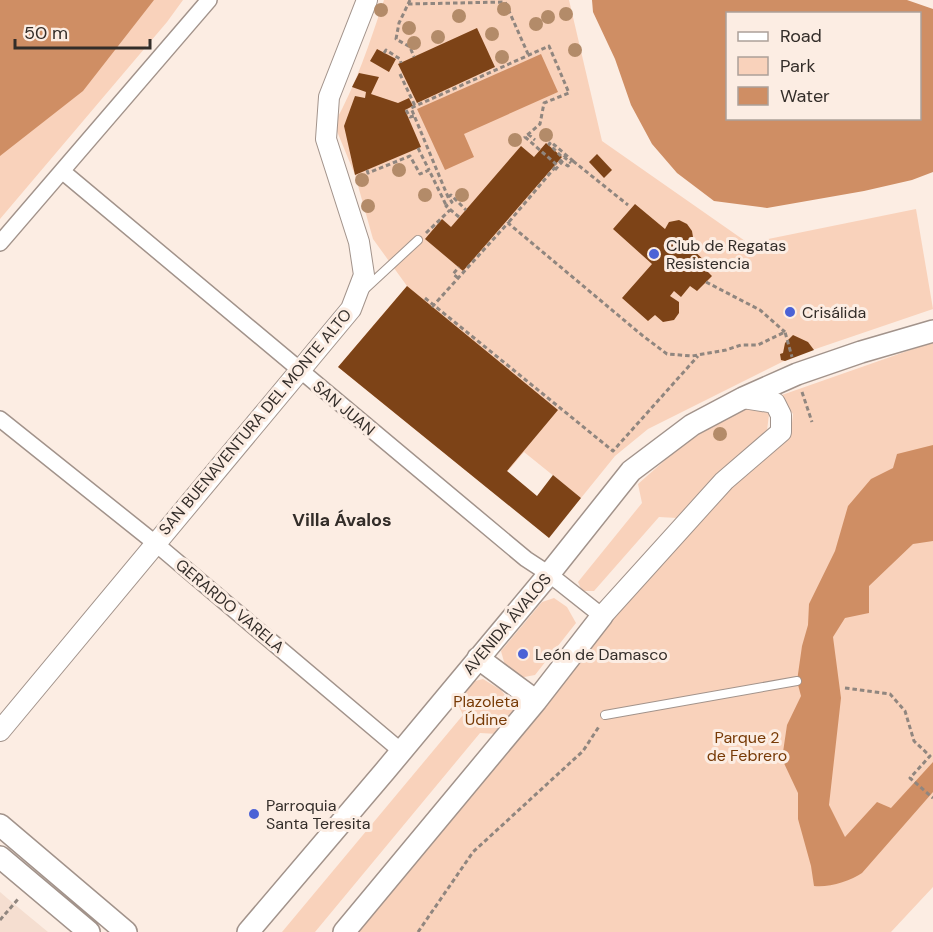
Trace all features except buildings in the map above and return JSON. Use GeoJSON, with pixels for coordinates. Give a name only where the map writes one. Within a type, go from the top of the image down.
{"type":"FeatureCollection","features":[{"type":"Feature","properties":{"kind":"main road","name":"AVENIDA ÁVALOS"},"geometry":{"type":"LineString","coordinates":[[248,932],[549,574],[631,471],[692,425],[742,398],[796,374],[933,331]]}},
{"type":"Feature","properties":{"kind":"main road"},"geometry":{"type":"LineString","coordinates":[[344,932],[536,701],[557,680],[602,616]]}},
{"type":"Feature","properties":{"kind":"main road"},"geometry":{"type":"LineString","coordinates":[[478,658],[536,701]]}},
{"type":"Feature","properties":{"kind":"main road"},"geometry":{"type":"LineString","coordinates":[[0,825],[126,932]]}},
{"type":"Feature","properties":{"kind":"main road"},"geometry":{"type":"LineString","coordinates":[[0,857],[89,932]]}},
{"type":"Feature","properties":{"kind":"street"},"geometry":{"type":"LineString","coordinates":[[0,243],[209,0]]}},
{"type":"Feature","properties":{"kind":"street","name":"SAN BUENAVENTURA DEL MONTE ALTO"},"geometry":{"type":"LineString","coordinates":[[0,731],[351,309],[364,275],[359,242],[326,139],[329,98],[368,0]]}},
{"type":"Feature","properties":{"kind":"street","name":"SAN JUAN"},"geometry":{"type":"LineString","coordinates":[[62,171],[526,559],[549,574],[602,616]]}},
{"type":"Feature","properties":{"kind":"street"},"geometry":{"type":"LineString","coordinates":[[602,616],[724,481],[781,432],[781,415],[775,403],[742,398]]}},
{"type":"Feature","properties":{"kind":"street","name":"GERARDO VARELA"},"geometry":{"type":"LineString","coordinates":[[0,419],[155,543],[401,751]]}},
{"type":"Feature","properties":{"kind":"lane"},"geometry":{"type":"LineString","coordinates":[[357,296],[418,240]]}},
{"type":"Feature","properties":{"kind":"lane"},"geometry":{"type":"LineString","coordinates":[[605,715],[797,681]]}},
{"type":"Feature","properties":{"kind":"path"},"geometry":{"type":"LineString","coordinates":[[414,57],[410,47],[396,39],[399,22],[409,2],[505,2],[528,55]]}},
{"type":"Feature","properties":{"kind":"path"},"geometry":{"type":"LineString","coordinates":[[446,206],[452,202],[411,108],[549,46],[569,93],[544,103],[540,124],[525,137],[535,143],[557,165]]}},
{"type":"Feature","properties":{"kind":"path"},"geometry":{"type":"LineString","coordinates":[[384,52],[386,50],[400,59],[401,63]]}},
{"type":"Feature","properties":{"kind":"path"},"geometry":{"type":"LineString","coordinates":[[400,74],[415,106]]}},
{"type":"Feature","properties":{"kind":"path"},"geometry":{"type":"LineString","coordinates":[[406,110],[410,117],[414,116]]}},
{"type":"Feature","properties":{"kind":"path"},"geometry":{"type":"LineString","coordinates":[[561,156],[549,144],[551,142],[572,162]]}},
{"type":"Feature","properties":{"kind":"path"},"geometry":{"type":"LineString","coordinates":[[418,148],[446,206],[459,217]]}},
{"type":"Feature","properties":{"kind":"path"},"geometry":{"type":"LineString","coordinates":[[367,171],[368,173],[410,156],[420,174],[429,170]]}},
{"type":"Feature","properties":{"kind":"path"},"geometry":{"type":"LineString","coordinates":[[433,306],[564,157],[628,205]]}},
{"type":"Feature","properties":{"kind":"path"},"geometry":{"type":"LineString","coordinates":[[554,169],[562,162],[568,166],[572,162]]}},
{"type":"Feature","properties":{"kind":"path"},"geometry":{"type":"LineString","coordinates":[[448,197],[451,195],[466,210]]}},
{"type":"Feature","properties":{"kind":"path"},"geometry":{"type":"LineString","coordinates":[[418,240],[450,210]]}},
{"type":"Feature","properties":{"kind":"path"},"geometry":{"type":"LineString","coordinates":[[508,223],[667,354],[699,354],[741,345],[758,345],[785,332]]}},
{"type":"Feature","properties":{"kind":"path"},"geometry":{"type":"LineString","coordinates":[[458,278],[453,274],[459,267]]}},
{"type":"Feature","properties":{"kind":"path"},"geometry":{"type":"LineString","coordinates":[[706,282],[760,310],[785,332],[812,422]]}},
{"type":"Feature","properties":{"kind":"path"},"geometry":{"type":"LineString","coordinates":[[425,298],[613,451],[699,354]]}},
{"type":"Feature","properties":{"kind":"path"},"geometry":{"type":"LineString","coordinates":[[845,688],[890,694],[905,711],[914,741],[930,756],[910,778],[933,797]]}},
{"type":"Feature","properties":{"kind":"path"},"geometry":{"type":"LineString","coordinates":[[418,932],[473,852],[583,751],[605,715]]}},
{"type":"Feature","properties":{"kind":"path"},"geometry":{"type":"LineString","coordinates":[[0,920],[20,897]]}},
{"type":"Feature","properties":{"kind":"shaded area"},"geometry":{"type":"Polygon","coordinates":[[[0,892],[14,904],[48,932],[0,932],[0,892]]]}},
{"type":"Feature","properties":{"kind":"green space"},"geometry":{"type":"Polygon","coordinates":[[[0,0],[183,0],[167,22],[0,219],[0,0]]]}},
{"type":"Feature","properties":{"kind":"green space","name":"Club de Regatas Resistencia"},"geometry":{"type":"Polygon","coordinates":[[[384,0],[569,0],[602,141],[748,243],[916,209],[933,309],[792,357],[648,429],[615,456],[581,498],[524,452],[491,491],[338,367],[407,286],[373,239],[355,175],[334,124],[356,79],[384,0]]]}},
{"type":"Feature","properties":{"kind":"green space","name":"Parque 2 de Febrero"},"geometry":{"type":"Polygon","coordinates":[[[933,342],[933,887],[891,932],[350,932],[722,486],[791,432],[793,414],[779,396],[933,342]]]}},
{"type":"Feature","properties":{"kind":"green space"},"geometry":{"type":"Polygon","coordinates":[[[761,406],[769,414],[767,431],[677,518],[659,517],[594,591],[582,591],[578,582],[642,503],[638,484],[681,446],[741,408],[761,406]]]}},
{"type":"Feature","properties":{"kind":"green space"},"geometry":{"type":"Polygon","coordinates":[[[554,598],[567,607],[576,623],[535,675],[519,678],[506,669],[501,651],[542,602],[554,598]]]}},
{"type":"Feature","properties":{"kind":"green space","name":"Plazoleta Údine"},"geometry":{"type":"Polygon","coordinates":[[[483,679],[501,690],[515,708],[498,734],[480,733],[315,932],[282,932],[463,715],[455,698],[467,683],[483,679]]]}},
{"type":"Feature","properties":{"kind":"water"},"geometry":{"type":"Polygon","coordinates":[[[0,0],[154,0],[83,91],[0,156],[0,0]]]}},
{"type":"Feature","properties":{"kind":"water"},"geometry":{"type":"Polygon","coordinates":[[[592,0],[907,0],[933,9],[933,172],[912,180],[864,191],[767,208],[714,201],[677,173],[652,144],[631,105],[615,59],[593,12],[592,0]]]}},
{"type":"Feature","properties":{"kind":"water"},"geometry":{"type":"Polygon","coordinates":[[[541,54],[558,92],[464,134],[474,157],[445,170],[417,109],[541,54]]]}},
{"type":"Feature","properties":{"kind":"water"},"geometry":{"type":"Polygon","coordinates":[[[933,445],[933,541],[913,544],[869,586],[869,613],[845,618],[833,637],[841,698],[829,805],[845,837],[877,802],[891,808],[933,762],[933,792],[862,873],[839,883],[814,886],[798,819],[798,793],[782,759],[787,725],[801,696],[797,681],[802,646],[808,625],[809,604],[835,551],[848,506],[871,479],[893,468],[897,454],[933,445]]]}},
{"type":"Feature","properties":{"kind":"place","name":"Club de Regatas Resistencia"},"geometry":{"type":"Point","coordinates":[654,254]}},
{"type":"Feature","properties":{"kind":"place","name":"Crisálida"},"geometry":{"type":"Point","coordinates":[790,312]}},
{"type":"Feature","properties":{"kind":"place","name":"León de Damasco"},"geometry":{"type":"Point","coordinates":[523,654]}},
{"type":"Feature","properties":{"kind":"place","name":"Parroquia Santa Teresita"},"geometry":{"type":"Point","coordinates":[254,814]}},
{"type":"Feature","properties":{"kind":"district","name":"Villa Ávalos"},"geometry":{"type":"Point","coordinates":[342,520]}}]}
